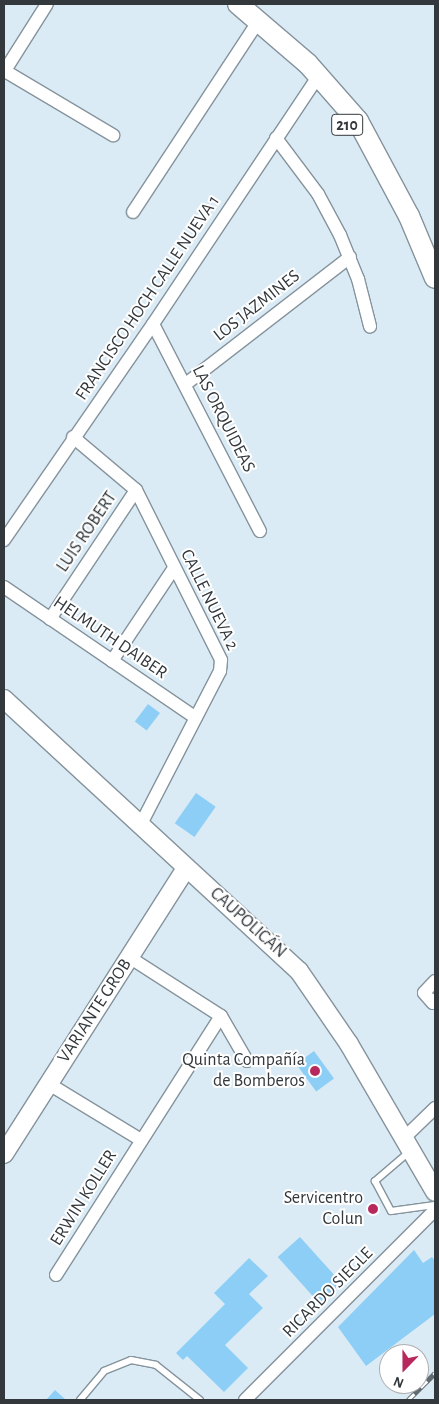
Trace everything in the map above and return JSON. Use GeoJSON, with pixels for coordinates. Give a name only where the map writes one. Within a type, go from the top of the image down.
{"type":"FeatureCollection","features":[{"type":"Feature","properties":{"kind":"main road","name":"210"},"geometry":{"type":"LineString","coordinates":[[238,4],[315,79],[381,166],[409,216],[435,278]]}},
{"type":"Feature","properties":{"kind":"street"},"geometry":{"type":"LineString","coordinates":[[47,4],[4,72],[113,135]]}},
{"type":"Feature","properties":{"kind":"street"},"geometry":{"type":"LineString","coordinates":[[133,212],[258,22]]}},
{"type":"Feature","properties":{"kind":"street","name":"FRANCISCO HOCH CALLE NUEVA 1"},"geometry":{"type":"LineString","coordinates":[[4,540],[73,437],[153,324],[315,79]]}},
{"type":"Feature","properties":{"kind":"street"},"geometry":{"type":"LineString","coordinates":[[276,138],[318,194],[350,257],[370,326]]}},
{"type":"Feature","properties":{"kind":"street","name":"LOS JAZMINES"},"geometry":{"type":"LineString","coordinates":[[186,383],[350,257]]}},
{"type":"Feature","properties":{"kind":"street","name":"LAS ORQUIDEAS"},"geometry":{"type":"LineString","coordinates":[[153,324],[186,383],[260,531]]}},
{"type":"Feature","properties":{"kind":"street","name":"CALLE NUEVA 2"},"geometry":{"type":"LineString","coordinates":[[73,437],[136,490],[221,660],[220,671],[140,826]]}},
{"type":"Feature","properties":{"kind":"street","name":"LUIS ROBERT"},"geometry":{"type":"LineString","coordinates":[[50,619],[136,490]]}},
{"type":"Feature","properties":{"kind":"street"},"geometry":{"type":"LineString","coordinates":[[112,661],[174,568]]}},
{"type":"Feature","properties":{"kind":"street","name":"HELMUTH DAIBER"},"geometry":{"type":"LineString","coordinates":[[4,587],[196,718]]}},
{"type":"Feature","properties":{"kind":"street","name":"CAUPOLICÁN"},"geometry":{"type":"LineString","coordinates":[[4,700],[277,949],[312,987],[435,1192]]}},
{"type":"Feature","properties":{"kind":"street","name":"VARIANTE GROB"},"geometry":{"type":"LineString","coordinates":[[4,1154],[186,868]]}},
{"type":"Feature","properties":{"kind":"street"},"geometry":{"type":"LineString","coordinates":[[129,957],[222,1016],[247,1062]]}},
{"type":"Feature","properties":{"kind":"street"},"geometry":{"type":"LineString","coordinates":[[435,981],[424,993],[432,1003],[435,1000]]}},
{"type":"Feature","properties":{"kind":"street","name":"ERWIN KOLLER"},"geometry":{"type":"LineString","coordinates":[[56,1275],[222,1016]]}},
{"type":"Feature","properties":{"kind":"street","name":"ERWIN KOLLER"},"geometry":{"type":"LineString","coordinates":[[49,1084],[141,1140]]}},
{"type":"Feature","properties":{"kind":"street"},"geometry":{"type":"LineString","coordinates":[[407,1145],[435,1108]]}},
{"type":"Feature","properties":{"kind":"street","name":"RICARDO SIEGLE"},"geometry":{"type":"LineString","coordinates":[[245,1400],[435,1210]]}},
{"type":"Feature","properties":{"kind":"lane"},"geometry":{"type":"LineString","coordinates":[[407,1145],[375,1181],[391,1211],[435,1205]]}},
{"type":"Feature","properties":{"kind":"lane"},"geometry":{"type":"LineString","coordinates":[[80,1400],[104,1371],[131,1360],[156,1365],[200,1400]]}},
{"type":"Feature","properties":{"kind":"building"},"geometry":{"type":"Polygon","coordinates":[[[148,704],[160,713],[147,731],[135,722],[148,704]]]}},
{"type":"Feature","properties":{"kind":"building"},"geometry":{"type":"Polygon","coordinates":[[[196,793],[216,807],[194,837],[175,823],[196,793]]]}},
{"type":"Feature","properties":{"kind":"building","name":"Quinta Compañía de Bomberos"},"geometry":{"type":"Polygon","coordinates":[[[314,1051],[334,1079],[316,1091],[296,1064],[314,1051]]]}},
{"type":"Feature","properties":{"kind":"building"},"geometry":{"type":"Polygon","coordinates":[[[300,1237],[341,1283],[319,1303],[278,1257],[300,1237]]]}},
{"type":"Feature","properties":{"kind":"building"},"geometry":{"type":"Polygon","coordinates":[[[414,1250],[423,1263],[432,1257],[435,1261],[435,1314],[395,1344],[379,1344],[379,1356],[366,1366],[338,1327],[414,1250]]]}},
{"type":"Feature","properties":{"kind":"building"},"geometry":{"type":"Polygon","coordinates":[[[249,1258],[268,1276],[249,1294],[263,1308],[225,1345],[248,1368],[224,1392],[187,1356],[183,1360],[176,1353],[225,1304],[214,1293],[249,1258]]]}},
{"type":"Feature","properties":{"kind":"building"},"geometry":{"type":"Polygon","coordinates":[[[55,1390],[66,1400],[46,1400],[55,1390]]]}},
{"type":"Feature","properties":{"kind":"railway"},"geometry":{"type":"LineString","coordinates":[[408,1400],[435,1373]]}},
{"type":"Feature","properties":{"kind":"place","name":"Quinta Compañía de Bomberos"},"geometry":{"type":"Point","coordinates":[315,1071]}},
{"type":"Feature","properties":{"kind":"place","name":"Servicentro Colun"},"geometry":{"type":"Point","coordinates":[373,1209]}}]}
